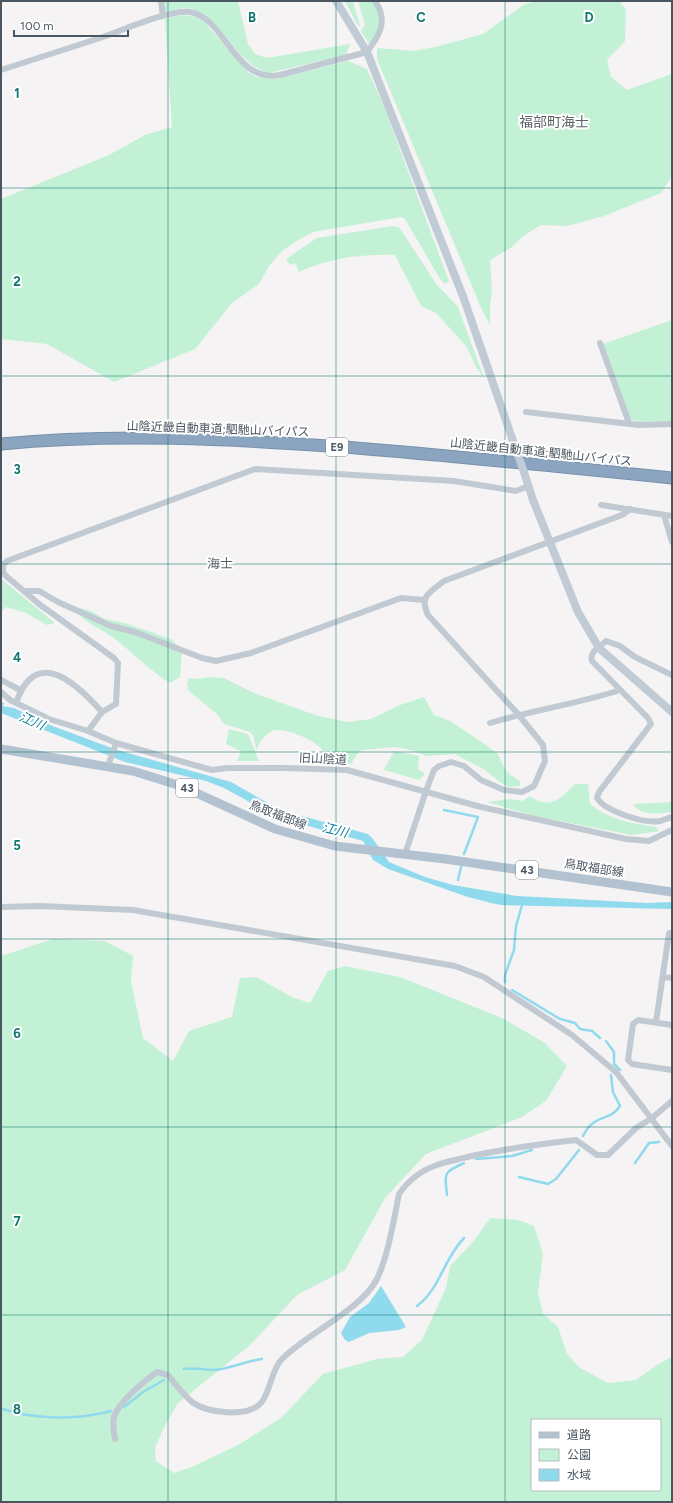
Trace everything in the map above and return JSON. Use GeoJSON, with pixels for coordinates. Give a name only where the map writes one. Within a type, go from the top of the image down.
{"type":"FeatureCollection","features":[{"type":"Feature","properties":{"kind":"highway","name":"山陰近畿自動車道;駟馳山バイパス"},"geometry":{"type":"LineString","coordinates":[[1,438],[95,432],[177,432],[275,436],[672,470]]}},
{"type":"Feature","properties":{"kind":"highway","name":"山陰近畿自動車道;駟馳山バイパス"},"geometry":{"type":"LineString","coordinates":[[1,444],[79,438],[274,442],[485,459],[672,478]]}},
{"type":"Feature","properties":{"kind":"main road","name":"鳥取福部線"},"geometry":{"type":"LineString","coordinates":[[1,749],[109,762],[182,786],[275,829],[335,846],[405,854],[672,892]]}},
{"type":"Feature","properties":{"kind":"street"},"geometry":{"type":"LineString","coordinates":[[161,1],[163,16]]}},
{"type":"Feature","properties":{"kind":"street"},"geometry":{"type":"LineString","coordinates":[[336,1],[367,52],[464,299],[529,486],[578,612],[599,648],[672,712]]}},
{"type":"Feature","properties":{"kind":"street"},"geometry":{"type":"LineString","coordinates":[[1,70],[163,16],[182,12],[199,14],[209,23],[249,68],[258,74],[269,77],[367,52],[381,31],[382,18],[380,7],[375,1]]}},
{"type":"Feature","properties":{"kind":"street"},"geometry":{"type":"LineString","coordinates":[[600,343],[629,423]]}},
{"type":"Feature","properties":{"kind":"street"},"geometry":{"type":"LineString","coordinates":[[526,412],[639,425],[672,424]]}},
{"type":"Feature","properties":{"kind":"street"},"geometry":{"type":"LineString","coordinates":[[88,731],[102,712],[116,704],[118,665],[116,660],[39,604],[3,572],[3,566],[7,561],[255,469],[454,481],[516,491],[529,486]]}},
{"type":"Feature","properties":{"kind":"street"},"geometry":{"type":"LineString","coordinates":[[601,505],[630,508],[672,516]]}},
{"type":"Feature","properties":{"kind":"street"},"geometry":{"type":"LineString","coordinates":[[405,854],[434,770],[439,766],[451,762],[464,766],[482,780],[504,790],[522,792],[534,786],[545,761],[543,745],[518,714],[428,615],[423,604],[425,597],[444,581],[622,516],[630,508]]}},
{"type":"Feature","properties":{"kind":"street"},"geometry":{"type":"LineString","coordinates":[[664,515],[672,542]]}},
{"type":"Feature","properties":{"kind":"street"},"geometry":{"type":"LineString","coordinates":[[25,591],[39,591],[58,602],[111,626],[135,632],[202,658],[216,661],[251,652],[400,598],[424,600]]}},
{"type":"Feature","properties":{"kind":"street"},"geometry":{"type":"LineString","coordinates":[[672,674],[635,657],[611,642],[606,641],[592,652],[592,661],[648,718],[650,724],[599,792],[597,798],[601,805],[644,821],[660,821],[672,817]]}},
{"type":"Feature","properties":{"kind":"street"},"geometry":{"type":"LineString","coordinates":[[16,703],[20,690],[36,673],[58,674],[87,695],[102,712]]}},
{"type":"Feature","properties":{"kind":"street"},"geometry":{"type":"LineString","coordinates":[[1,680],[20,690]]}},
{"type":"Feature","properties":{"kind":"street"},"geometry":{"type":"LineString","coordinates":[[490,723],[518,714],[601,696],[620,690]]}},
{"type":"Feature","properties":{"kind":"street","name":"旧山陰道"},"geometry":{"type":"LineString","coordinates":[[1,692],[16,703],[49,719],[88,731],[115,744],[212,770],[227,768],[347,770],[488,809],[626,839],[649,841],[672,830]]}},
{"type":"Feature","properties":{"kind":"street"},"geometry":{"type":"LineString","coordinates":[[109,762],[115,744]]}},
{"type":"Feature","properties":{"kind":"street"},"geometry":{"type":"LineString","coordinates":[[1,907],[47,906],[133,910],[454,966],[484,977],[572,1035],[616,1072],[672,1146]]}},
{"type":"Feature","properties":{"kind":"street"},"geometry":{"type":"LineString","coordinates":[[656,1022],[669,933],[672,934]]}},
{"type":"Feature","properties":{"kind":"street"},"geometry":{"type":"LineString","coordinates":[[663,977],[672,978]]}},
{"type":"Feature","properties":{"kind":"street"},"geometry":{"type":"LineString","coordinates":[[672,1025],[638,1020],[633,1024],[628,1060],[632,1064],[672,1070]]}},
{"type":"Feature","properties":{"kind":"street"},"geometry":{"type":"LineString","coordinates":[[115,1439],[113,1418],[118,1408],[148,1378],[157,1372],[168,1374],[178,1388],[193,1402],[207,1409],[232,1413],[247,1411],[261,1403],[280,1360],[348,1309],[365,1294],[376,1280],[399,1194],[407,1182],[418,1175],[437,1165],[508,1148],[576,1140],[597,1156],[608,1155],[636,1128],[652,1118],[672,1101]]}},
{"type":"Feature","properties":{"kind":"green space"},"geometry":{"type":"Polygon","coordinates":[[[164,1],[238,1],[248,44],[255,54],[267,58],[350,44],[346,55],[268,73],[256,68],[246,60],[221,30],[203,14],[189,8],[165,12],[164,1]]]}},
{"type":"Feature","properties":{"kind":"green space"},"geometry":{"type":"Polygon","coordinates":[[[345,1],[353,1],[360,26],[358,26],[345,1]]]}},
{"type":"Feature","properties":{"kind":"green space"},"geometry":{"type":"Polygon","coordinates":[[[358,1],[372,1],[378,13],[380,23],[369,44],[361,31],[365,25],[358,1]]]}},
{"type":"Feature","properties":{"kind":"green space"},"geometry":{"type":"Polygon","coordinates":[[[538,1],[619,1],[626,10],[625,41],[607,60],[611,77],[627,90],[672,74],[672,176],[661,193],[604,216],[567,226],[541,225],[522,237],[512,247],[490,260],[492,292],[490,304],[490,325],[482,310],[377,59],[377,48],[413,51],[435,47],[483,34],[525,4],[538,1]]]}},
{"type":"Feature","properties":{"kind":"green space"},"geometry":{"type":"Polygon","coordinates":[[[182,15],[197,17],[205,23],[249,73],[257,77],[276,79],[348,61],[367,69],[383,104],[449,281],[445,284],[440,279],[405,219],[401,217],[313,232],[298,240],[282,251],[269,266],[259,284],[232,303],[195,349],[114,382],[47,344],[1,339],[1,199],[109,155],[145,135],[172,127],[165,19],[182,15]]]}},
{"type":"Feature","properties":{"kind":"green space"},"geometry":{"type":"Polygon","coordinates":[[[392,226],[399,227],[437,285],[458,307],[484,378],[476,367],[467,347],[436,313],[421,306],[395,255],[370,255],[334,260],[299,272],[295,263],[290,265],[286,259],[317,238],[392,226]]]}},
{"type":"Feature","properties":{"kind":"green space"},"geometry":{"type":"Polygon","coordinates":[[[672,320],[672,421],[637,422],[630,419],[603,344],[672,320]]]}},
{"type":"Feature","properties":{"kind":"green space"},"geometry":{"type":"Polygon","coordinates":[[[1,579],[55,623],[47,625],[26,613],[6,607],[1,611],[1,579]]]}},
{"type":"Feature","properties":{"kind":"green space"},"geometry":{"type":"Polygon","coordinates":[[[73,606],[91,611],[105,619],[124,623],[172,640],[182,650],[180,677],[170,683],[162,678],[114,638],[86,621],[76,612],[73,606]]]}},
{"type":"Feature","properties":{"kind":"green space"},"geometry":{"type":"Polygon","coordinates":[[[210,677],[224,678],[254,693],[318,716],[348,722],[371,719],[400,705],[424,697],[434,715],[450,721],[498,754],[504,768],[509,774],[520,781],[520,786],[510,787],[501,783],[485,770],[455,754],[427,756],[411,750],[394,747],[363,750],[357,754],[351,764],[325,756],[317,744],[297,734],[283,730],[272,731],[266,735],[256,750],[254,737],[250,732],[224,724],[218,715],[189,691],[187,685],[189,678],[196,679],[210,677]]]}},
{"type":"Feature","properties":{"kind":"green space"},"geometry":{"type":"Polygon","coordinates":[[[229,729],[248,734],[259,761],[237,761],[241,751],[226,744],[229,729]]]}},
{"type":"Feature","properties":{"kind":"green space"},"geometry":{"type":"Polygon","coordinates":[[[394,751],[419,756],[418,769],[425,774],[419,780],[384,770],[394,751]]]}},
{"type":"Feature","properties":{"kind":"green space"},"geometry":{"type":"Polygon","coordinates":[[[575,784],[588,784],[590,804],[605,814],[621,820],[656,827],[659,831],[632,835],[534,816],[487,802],[510,799],[522,801],[530,796],[544,802],[555,801],[575,784]]]}},
{"type":"Feature","properties":{"kind":"green space"},"geometry":{"type":"Polygon","coordinates":[[[672,802],[672,812],[662,813],[641,811],[633,804],[672,802]]]}},
{"type":"Feature","properties":{"kind":"green space"},"geometry":{"type":"Polygon","coordinates":[[[53,939],[105,941],[133,956],[131,981],[143,1038],[173,1061],[189,1031],[232,1017],[240,978],[256,977],[294,998],[310,1003],[328,971],[345,966],[400,977],[502,1018],[545,1043],[567,1066],[546,1101],[522,1117],[426,1154],[385,1198],[345,1270],[297,1295],[249,1346],[178,1403],[164,1427],[155,1448],[156,1461],[174,1473],[192,1467],[238,1445],[281,1418],[323,1374],[377,1359],[403,1357],[422,1340],[446,1288],[450,1266],[474,1241],[490,1218],[518,1220],[534,1226],[543,1254],[538,1293],[543,1314],[558,1327],[567,1354],[580,1368],[608,1383],[636,1380],[657,1365],[672,1357],[672,1502],[1,1502],[1,956],[53,939]]]}},
{"type":"Feature","properties":{"kind":"water","name":"江川"},"geometry":{"type":"Polygon","coordinates":[[[1,702],[4,703],[3,706],[14,708],[50,725],[117,750],[231,782],[280,810],[368,834],[389,862],[425,877],[453,885],[517,896],[647,903],[672,902],[672,909],[501,905],[468,897],[388,869],[373,860],[363,841],[279,818],[224,788],[206,781],[125,762],[1,713],[1,702]]]}},
{"type":"Feature","properties":{"kind":"water"},"geometry":{"type":"Polygon","coordinates":[[[381,1286],[406,1327],[399,1330],[369,1333],[349,1342],[345,1340],[341,1333],[350,1317],[369,1303],[381,1286]]]}},
{"type":"Feature","properties":{"kind":"waterway"},"geometry":{"type":"LineString","coordinates":[[444,810],[478,817],[464,854]]}},
{"type":"Feature","properties":{"kind":"waterway"},"geometry":{"type":"LineString","coordinates":[[458,880],[461,867]]}},
{"type":"Feature","properties":{"kind":"waterway"},"geometry":{"type":"LineString","coordinates":[[505,982],[505,975],[514,950],[516,926],[523,902]]}},
{"type":"Feature","properties":{"kind":"waterway"},"geometry":{"type":"LineString","coordinates":[[512,990],[560,1019],[575,1023],[580,1029],[592,1031],[600,1038]]}},
{"type":"Feature","properties":{"kind":"waterway"},"geometry":{"type":"LineString","coordinates":[[606,1041],[614,1052],[614,1064],[620,1070]]}},
{"type":"Feature","properties":{"kind":"waterway"},"geometry":{"type":"LineString","coordinates":[[583,1136],[592,1124],[616,1111],[620,1106],[613,1092],[611,1075]]}},
{"type":"Feature","properties":{"kind":"waterway"},"geometry":{"type":"LineString","coordinates":[[635,1163],[649,1143],[659,1142]]}},
{"type":"Feature","properties":{"kind":"waterway"},"geometry":{"type":"LineString","coordinates":[[476,1159],[512,1156],[532,1150]]}},
{"type":"Feature","properties":{"kind":"waterway"},"geometry":{"type":"LineString","coordinates":[[519,1177],[548,1184],[556,1179],[579,1150]]}},
{"type":"Feature","properties":{"kind":"waterway"},"geometry":{"type":"LineString","coordinates":[[447,1195],[446,1174],[464,1163]]}},
{"type":"Feature","properties":{"kind":"waterway"},"geometry":{"type":"LineString","coordinates":[[417,1306],[431,1291],[451,1255],[464,1238]]}},
{"type":"Feature","properties":{"kind":"waterway"},"geometry":{"type":"LineString","coordinates":[[184,1369],[192,1368],[218,1370],[262,1359]]}},
{"type":"Feature","properties":{"kind":"waterway"},"geometry":{"type":"LineString","coordinates":[[124,1407],[143,1392],[164,1380]]}},
{"type":"Feature","properties":{"kind":"waterway"},"geometry":{"type":"LineString","coordinates":[[1,1409],[28,1415],[52,1417],[88,1416],[111,1411]]}},
{"type":"Feature","properties":{"kind":"district","name":"福部町海士"},"geometry":{"type":"Point","coordinates":[554,122]}},
{"type":"Feature","properties":{"kind":"district","name":"海士"},"geometry":{"type":"Point","coordinates":[220,563]}}]}
